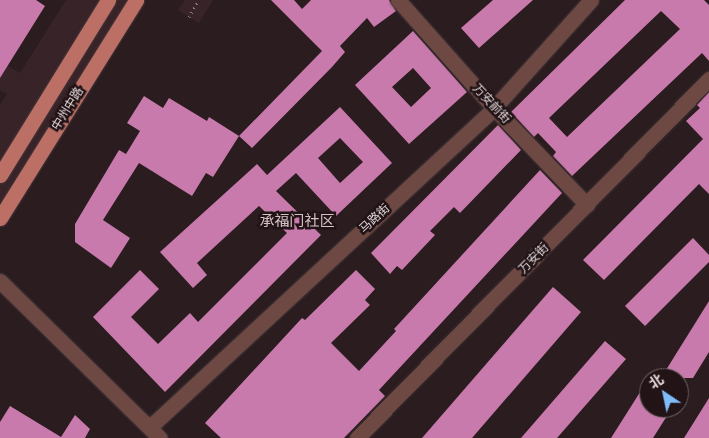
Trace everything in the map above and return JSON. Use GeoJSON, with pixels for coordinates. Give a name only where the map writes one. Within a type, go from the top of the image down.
{"type":"FeatureCollection","features":[{"type":"Feature","properties":{"kind":"main road","name":"中州中路"},"geometry":{"type":"LineString","coordinates":[[0,175],[108,0]]}},
{"type":"Feature","properties":{"kind":"main road","name":"中州中路"},"geometry":{"type":"LineString","coordinates":[[0,218],[136,0]]}},
{"type":"Feature","properties":{"kind":"street","name":"万安前街"},"geometry":{"type":"LineString","coordinates":[[398,0],[494,108],[587,205]]}},
{"type":"Feature","properties":{"kind":"street","name":"马路街"},"geometry":{"type":"LineString","coordinates":[[155,433],[494,108],[591,0]]}},
{"type":"Feature","properties":{"kind":"street","name":"万安街"},"geometry":{"type":"LineString","coordinates":[[357,438],[709,79]]}},
{"type":"Feature","properties":{"kind":"street"},"geometry":{"type":"LineString","coordinates":[[0,281],[155,433]]}},
{"type":"Feature","properties":{"kind":"path"},"geometry":{"type":"LineString","coordinates":[[189,17],[199,0]]}},
{"type":"Feature","properties":{"kind":"shaded area"},"geometry":{"type":"Polygon","coordinates":[[[66,0],[143,0],[0,228],[0,105],[7,94],[0,90],[0,61],[20,73],[66,0]]]}},
{"type":"Feature","properties":{"kind":"shaded area"},"geometry":{"type":"Polygon","coordinates":[[[185,0],[213,0],[199,23],[178,10],[185,0]]]}},
{"type":"Feature","properties":{"kind":"building"},"geometry":{"type":"Polygon","coordinates":[[[0,0],[36,0],[45,6],[0,78],[0,0]]]}},
{"type":"Feature","properties":{"kind":"building"},"geometry":{"type":"Polygon","coordinates":[[[271,0],[294,0],[302,9],[311,0],[389,0],[396,11],[374,27],[367,18],[340,46],[345,52],[332,67],[252,148],[239,136],[322,51],[271,0]]]}},
{"type":"Feature","properties":{"kind":"building"},"geometry":{"type":"Polygon","coordinates":[[[493,0],[533,0],[479,48],[461,28],[493,0]]]}},
{"type":"Feature","properties":{"kind":"building"},"geometry":{"type":"Polygon","coordinates":[[[625,0],[704,0],[709,5],[709,61],[702,53],[572,176],[553,156],[556,152],[538,133],[534,137],[511,112],[625,0]],[[661,11],[549,118],[567,137],[680,29],[661,11]]]}},
{"type":"Feature","properties":{"kind":"building"},"geometry":{"type":"Polygon","coordinates":[[[413,31],[467,92],[409,144],[355,85],[413,31]],[[413,68],[392,87],[411,107],[431,88],[413,68]]]}},
{"type":"Feature","properties":{"kind":"building"},"geometry":{"type":"Polygon","coordinates":[[[709,92],[709,194],[699,184],[604,280],[583,260],[703,139],[686,121],[700,108],[697,105],[709,92]]]}},
{"type":"Feature","properties":{"kind":"building"},"geometry":{"type":"Polygon","coordinates":[[[144,96],[163,108],[169,98],[207,121],[209,117],[239,136],[213,177],[206,173],[192,196],[139,163],[103,220],[130,238],[111,268],[75,242],[75,224],[119,150],[126,154],[140,131],[127,123],[144,96]]]}},
{"type":"Feature","properties":{"kind":"building"},"geometry":{"type":"Polygon","coordinates":[[[340,107],[392,163],[336,216],[296,173],[276,191],[321,235],[165,392],[93,317],[140,270],[159,289],[131,317],[158,344],[190,313],[198,322],[287,233],[259,206],[197,263],[207,275],[193,288],[160,252],[257,164],[267,175],[340,107]],[[340,138],[318,158],[340,183],[363,162],[340,138]]]}},
{"type":"Feature","properties":{"kind":"building"},"geometry":{"type":"Polygon","coordinates":[[[498,125],[521,150],[460,213],[454,207],[430,231],[435,235],[402,270],[397,266],[390,274],[371,253],[498,125]]]}},
{"type":"Feature","properties":{"kind":"building"},"geometry":{"type":"Polygon","coordinates":[[[540,170],[562,193],[379,390],[385,396],[344,438],[221,438],[205,423],[302,318],[305,320],[356,270],[375,289],[365,300],[370,305],[331,343],[359,371],[396,331],[394,329],[540,170]]]}},
{"type":"Feature","properties":{"kind":"building"},"geometry":{"type":"Polygon","coordinates":[[[693,238],[709,255],[709,262],[645,326],[625,306],[693,238]]]}},
{"type":"Feature","properties":{"kind":"building"},"geometry":{"type":"Polygon","coordinates":[[[553,287],[581,312],[472,438],[422,438],[553,287]]]}},
{"type":"Feature","properties":{"kind":"building"},"geometry":{"type":"Polygon","coordinates":[[[709,301],[709,352],[693,378],[689,378],[689,368],[667,368],[709,301]]]}},
{"type":"Feature","properties":{"kind":"building"},"geometry":{"type":"Polygon","coordinates":[[[605,341],[626,359],[557,438],[521,438],[605,341]]]}},
{"type":"Feature","properties":{"kind":"building"},"geometry":{"type":"Polygon","coordinates":[[[639,394],[639,418],[666,418],[653,438],[611,438],[639,394]]]}},
{"type":"Feature","properties":{"kind":"building"},"geometry":{"type":"Polygon","coordinates":[[[709,398],[709,438],[684,438],[709,398]]]}},
{"type":"Feature","properties":{"kind":"building"},"geometry":{"type":"Polygon","coordinates":[[[10,406],[61,437],[75,415],[90,429],[85,438],[0,438],[0,422],[10,406]]]}},
{"type":"Feature","properties":{"kind":"district","name":"承福门社区"},"geometry":{"type":"Point","coordinates":[297,222]}}]}
